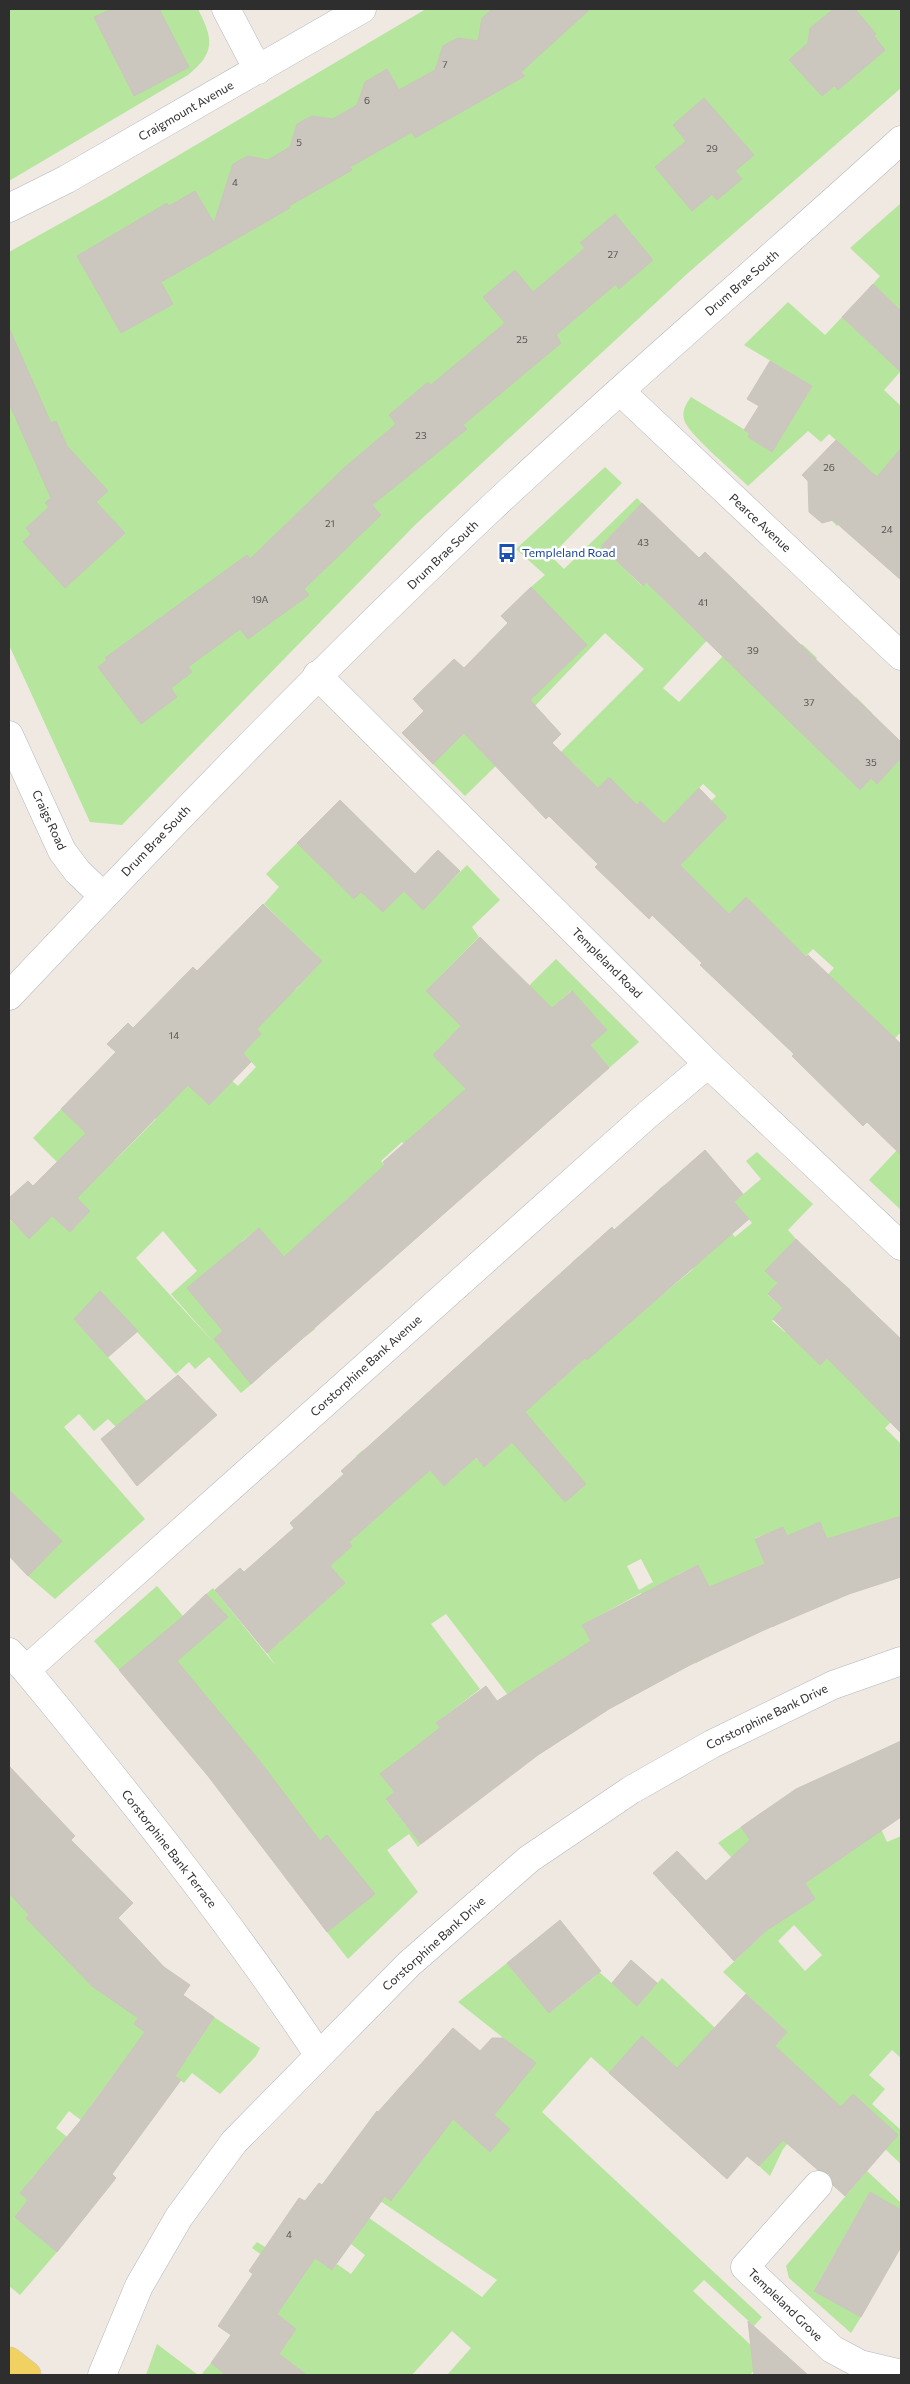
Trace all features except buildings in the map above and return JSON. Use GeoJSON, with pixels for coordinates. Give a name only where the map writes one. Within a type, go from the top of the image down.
{"type":"FeatureCollection","features":[{"type":"Feature","properties":{"kind":"main road"},"geometry":{"type":"LineString","coordinates":[[9,2361],[27,2375]]}},
{"type":"Feature","properties":{"kind":"street"},"geometry":{"type":"LineString","coordinates":[[226,9],[258,70]]}},
{"type":"Feature","properties":{"kind":"street","name":"Craigmount Avenue"},"geometry":{"type":"LineString","coordinates":[[9,208],[67,179],[362,9]]}},
{"type":"Feature","properties":{"kind":"street","name":"Drum Brae South"},"geometry":{"type":"LineString","coordinates":[[9,996],[103,896],[318,675],[486,514],[620,391],[901,140]]}},
{"type":"Feature","properties":{"kind":"street","name":"Pearce Avenue"},"geometry":{"type":"LineString","coordinates":[[620,391],[901,656]]}},
{"type":"Feature","properties":{"kind":"street","name":"Templeland Road"},"geometry":{"type":"LineString","coordinates":[[318,675],[708,1064],[901,1246]]}},
{"type":"Feature","properties":{"kind":"street","name":"Craigs Road"},"geometry":{"type":"LineString","coordinates":[[9,735],[62,851],[77,871],[103,896]]}},
{"type":"Feature","properties":{"kind":"street","name":"Corstorphine Bank Avenue"},"geometry":{"type":"LineString","coordinates":[[18,1661],[708,1064]]}},
{"type":"Feature","properties":{"kind":"street","name":"Corstorphine Bank Drive"},"geometry":{"type":"LineString","coordinates":[[102,2375],[139,2286],[179,2217],[234,2142],[318,2054],[409,1964],[529,1859],[631,1790],[712,1744],[833,1685],[901,1660]]}},
{"type":"Feature","properties":{"kind":"street","name":"Corstorphine Bank Terrace"},"geometry":{"type":"LineString","coordinates":[[18,1661],[172,1849],[288,2009],[318,2054]]}},
{"type":"Feature","properties":{"kind":"street","name":"Templeland Grove"},"geometry":{"type":"LineString","coordinates":[[818,2186],[745,2267],[832,2349],[860,2364],[899,2372]]}},
{"type":"Feature","properties":{"kind":"green space"},"geometry":{"type":"Polygon","coordinates":[[[9,9],[198,9],[207,29],[209,45],[203,59],[188,75],[9,181],[9,9]]]}},
{"type":"Feature","properties":{"kind":"green space"},"geometry":{"type":"Polygon","coordinates":[[[426,9],[901,9],[901,88],[688,273],[415,525],[122,825],[90,822],[9,645],[9,252],[106,198],[426,9]]]}},
{"type":"Feature","properties":{"kind":"green space"},"geometry":{"type":"Polygon","coordinates":[[[901,203],[901,311],[873,284],[880,276],[850,248],[901,203]]]}},
{"type":"Feature","properties":{"kind":"green space"},"geometry":{"type":"Polygon","coordinates":[[[788,302],[825,335],[842,317],[878,351],[901,327],[901,371],[884,390],[901,406],[901,448],[837,526],[832,521],[874,474],[829,434],[821,442],[808,431],[748,486],[696,436],[685,422],[683,415],[684,409],[691,397],[750,433],[748,437],[772,452],[812,386],[744,345],[788,302]]]}},
{"type":"Feature","properties":{"kind":"green space"},"geometry":{"type":"Polygon","coordinates":[[[605,467],[622,483],[551,556],[564,569],[637,498],[642,503],[601,546],[642,586],[684,543],[687,546],[650,586],[695,630],[712,626],[746,590],[748,596],[663,688],[679,702],[723,656],[769,679],[802,644],[817,658],[773,704],[823,731],[856,697],[872,713],[828,759],[860,790],[871,778],[877,784],[901,758],[901,1032],[839,1097],[877,1021],[860,1005],[784,1044],[780,1040],[805,1013],[798,1006],[834,968],[813,949],[799,963],[745,969],[781,932],[746,897],[722,922],[680,865],[727,817],[711,801],[716,796],[703,784],[664,824],[640,801],[626,816],[622,790],[609,777],[598,788],[572,762],[522,791],[644,669],[605,633],[535,706],[546,717],[465,796],[433,764],[496,702],[495,643],[531,587],[545,575],[516,549],[605,467]]]}},
{"type":"Feature","properties":{"kind":"green space"},"geometry":{"type":"Polygon","coordinates":[[[297,843],[354,899],[361,892],[383,912],[418,877],[437,895],[467,865],[500,900],[472,927],[479,937],[426,991],[461,1026],[433,1055],[446,1068],[556,959],[639,1042],[609,1068],[590,1045],[607,1030],[571,991],[527,1030],[469,1136],[498,1167],[491,1172],[438,1113],[418,1160],[402,1142],[381,1161],[435,1221],[363,1185],[344,1202],[344,1212],[389,1262],[376,1274],[280,1261],[280,1253],[259,1228],[241,1242],[315,1329],[305,1337],[272,1301],[217,1323],[262,1375],[241,1393],[209,1357],[195,1369],[189,1362],[176,1374],[100,1292],[74,1319],[185,1444],[181,1446],[116,1427],[108,1419],[94,1431],[79,1414],[64,1427],[145,1519],[55,1599],[28,1576],[61,1541],[9,1490],[9,1221],[29,1239],[52,1216],[70,1232],[90,1211],[49,1170],[57,1162],[33,1138],[61,1109],[115,1160],[156,1119],[102,1067],[153,1049],[209,1105],[232,1081],[238,1086],[256,1067],[243,1053],[261,1034],[247,1019],[296,989],[322,961],[264,904],[279,887],[266,874],[297,843]],[[163,1231],[136,1258],[216,1345],[171,1294],[197,1271],[163,1231]]]}},
{"type":"Feature","properties":{"kind":"green space"},"geometry":{"type":"Polygon","coordinates":[[[901,1137],[901,1210],[869,1180],[897,1150],[892,1146],[901,1137]]]}},
{"type":"Feature","properties":{"kind":"green space"},"geometry":{"type":"Polygon","coordinates":[[[757,1152],[813,1204],[788,1230],[796,1239],[766,1270],[778,1283],[768,1295],[783,1308],[772,1321],[785,1332],[837,1278],[851,1290],[799,1344],[820,1365],[832,1353],[900,1413],[885,1428],[901,1444],[901,1516],[844,1534],[849,1594],[820,1522],[787,1536],[783,1528],[755,1538],[765,1564],[756,1568],[780,1623],[773,1627],[759,1596],[710,1590],[698,1565],[677,1575],[690,1600],[676,1607],[702,1660],[696,1663],[683,1637],[668,1645],[641,1593],[582,1625],[624,1701],[620,1703],[603,1673],[587,1683],[569,1655],[539,1674],[547,1686],[508,1695],[446,1614],[431,1624],[480,1689],[436,1723],[488,1792],[381,1775],[395,1792],[386,1800],[421,1844],[418,1847],[409,1834],[387,1850],[418,1892],[348,1959],[327,1932],[366,1901],[330,1855],[327,1836],[320,1841],[255,1774],[264,1766],[253,1753],[119,1670],[94,1641],[157,1586],[183,1616],[227,1617],[206,1594],[213,1588],[276,1666],[267,1653],[281,1641],[266,1625],[303,1621],[345,1583],[330,1566],[352,1546],[313,1501],[317,1498],[353,1538],[395,1501],[356,1456],[363,1450],[365,1453],[429,1469],[444,1486],[463,1469],[426,1402],[484,1467],[513,1441],[577,1473],[475,1357],[527,1383],[541,1398],[583,1360],[549,1324],[627,1323],[572,1262],[582,1254],[643,1311],[693,1269],[683,1257],[682,1223],[653,1195],[664,1185],[696,1221],[711,1209],[735,1237],[752,1223],[734,1202],[761,1179],[746,1161],[757,1152]],[[641,1559],[627,1566],[639,1590],[653,1582],[641,1559]]]}},
{"type":"Feature","properties":{"kind":"green space"},"geometry":{"type":"Polygon","coordinates":[[[870,1805],[887,1842],[901,1836],[901,2058],[892,2050],[869,2075],[885,2089],[872,2104],[901,2130],[901,2164],[775,2046],[787,2032],[723,1972],[784,1914],[718,1843],[741,1827],[773,1874],[770,1877],[794,1912],[815,1899],[805,1883],[850,1852],[831,1823],[870,1805]],[[794,1925],[778,1941],[805,1971],[822,1955],[794,1925]]]}},
{"type":"Feature","properties":{"kind":"green space"},"geometry":{"type":"Polygon","coordinates":[[[9,1893],[138,2018],[134,2024],[186,2060],[214,2017],[260,2048],[256,2056],[220,2094],[192,2073],[184,2083],[140,2050],[126,2070],[120,2066],[90,2107],[107,2120],[98,2133],[69,2111],[56,2128],[88,2154],[45,2178],[37,2172],[20,2193],[28,2200],[15,2217],[57,2252],[20,2295],[9,2286],[9,1893]]]}},
{"type":"Feature","properties":{"kind":"green space"},"geometry":{"type":"Polygon","coordinates":[[[583,1958],[637,2005],[662,1978],[810,2117],[783,2149],[770,2176],[759,2166],[788,2133],[751,2100],[748,2102],[735,2091],[720,2107],[707,2095],[674,2132],[663,2122],[696,2085],[642,2037],[609,2073],[591,2057],[542,2112],[762,2317],[754,2326],[704,2280],[693,2291],[755,2349],[752,2352],[752,2358],[759,2365],[750,2375],[447,2375],[471,2348],[452,2331],[412,2375],[307,2375],[279,2354],[296,2329],[277,2314],[287,2299],[278,2293],[272,2302],[260,2293],[276,2265],[252,2248],[257,2242],[275,2253],[286,2238],[332,2270],[337,2264],[351,2274],[365,2255],[351,2244],[369,2218],[482,2297],[497,2280],[333,2169],[339,2162],[392,2200],[438,2139],[398,2108],[402,2102],[393,2095],[407,2079],[490,2152],[509,2129],[478,2101],[503,2072],[518,2085],[535,2063],[458,2002],[507,1963],[523,1982],[527,1980],[552,2011],[597,1975],[583,1958]]]}},
{"type":"Feature","properties":{"kind":"green space"},"geometry":{"type":"Polygon","coordinates":[[[867,2171],[901,2203],[901,2210],[870,2192],[814,2290],[861,2317],[851,2333],[789,2278],[786,2266],[867,2171]]]}},
{"type":"Feature","properties":{"kind":"green space"},"geometry":{"type":"Polygon","coordinates":[[[157,2344],[198,2375],[146,2375],[157,2344]]]}},
{"type":"Feature","properties":{"kind":"green space"},"geometry":{"type":"Polygon","coordinates":[[[211,2363],[226,2375],[201,2375],[211,2363]]]}},
{"type":"Feature","properties":{"kind":"place","name":"Templeland Road"},"geometry":{"type":"Point","coordinates":[507,553]}}]}
